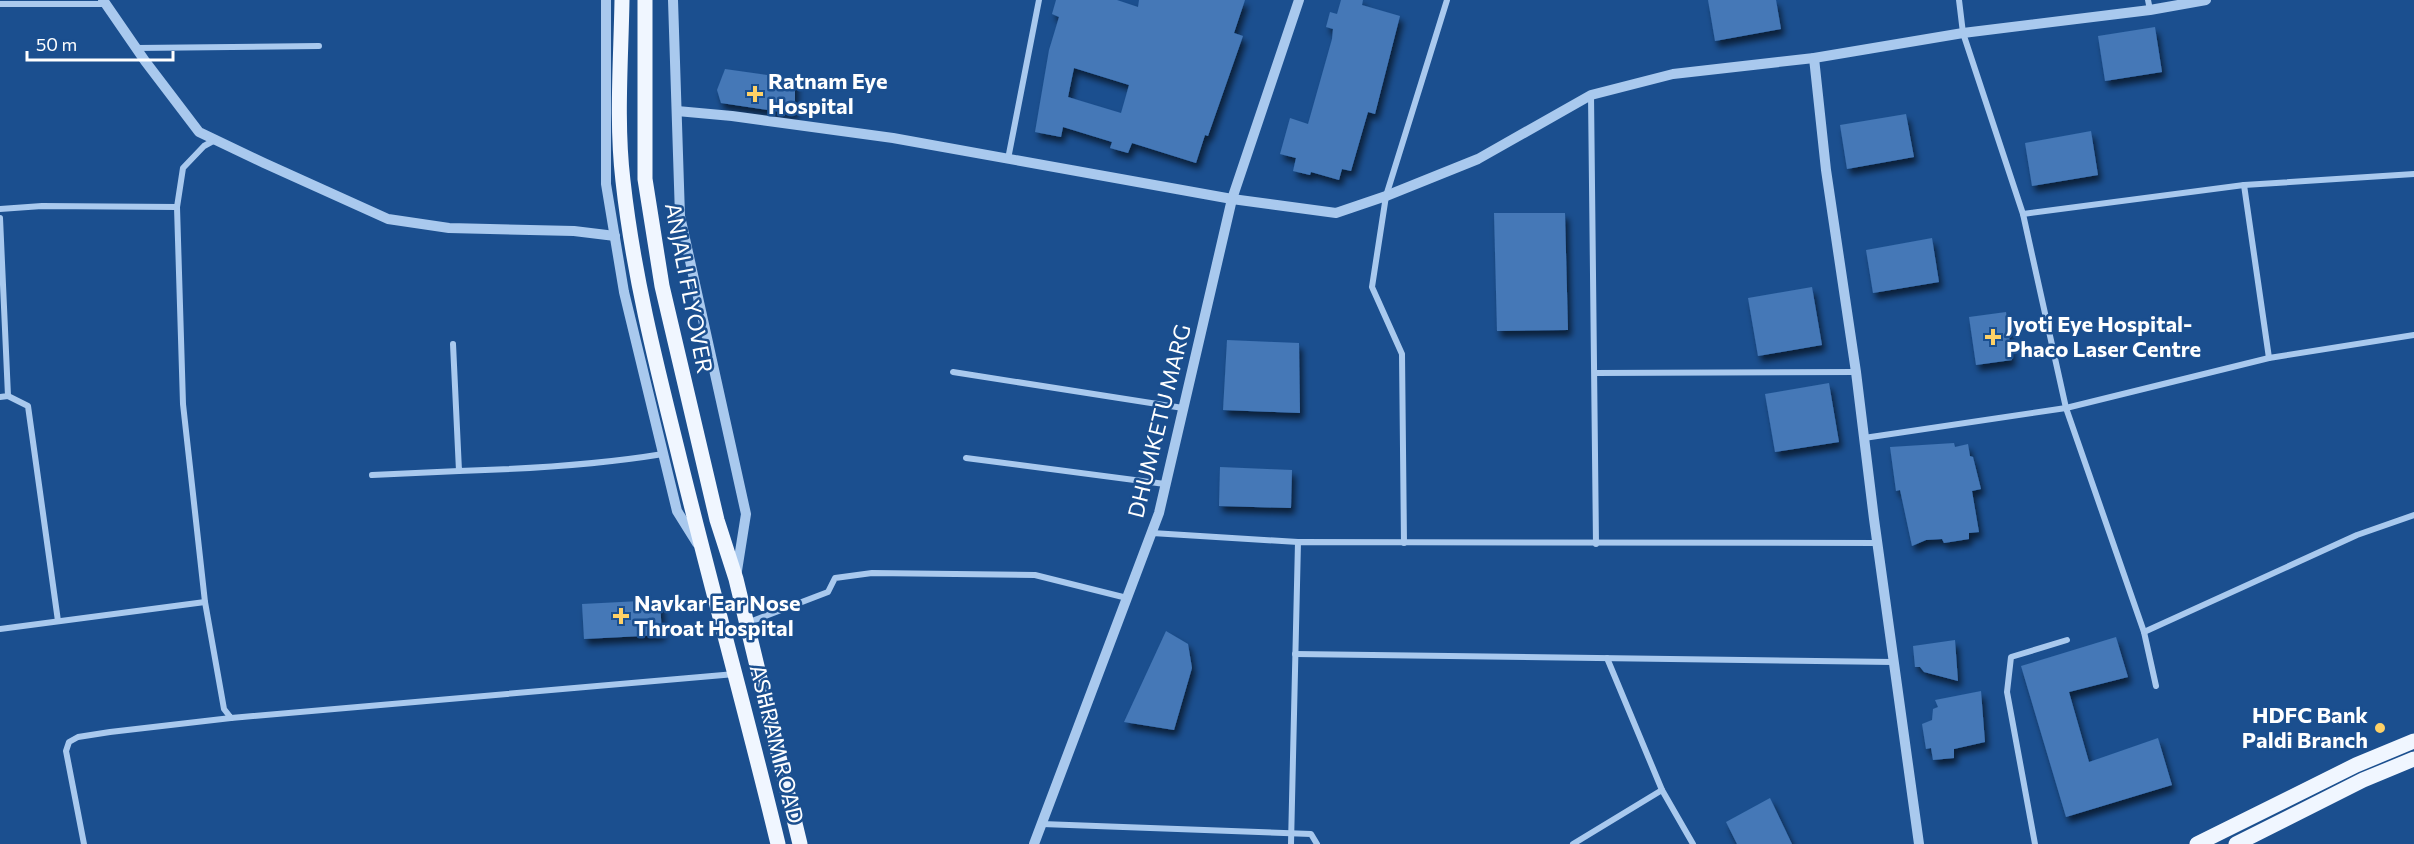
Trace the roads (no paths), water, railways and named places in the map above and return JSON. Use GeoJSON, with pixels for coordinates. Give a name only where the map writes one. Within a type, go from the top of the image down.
{"type":"FeatureCollection","features":[{"type":"Feature","properties":{"kind":"main road","name":"ANJALI FLYOVER"},"geometry":{"type":"LineString","coordinates":[[622,0],[619,110],[622,179],[646,325],[702,550]]}},
{"type":"Feature","properties":{"kind":"main road","name":"ANJALI FLYOVER"},"geometry":{"type":"LineString","coordinates":[[645,0],[645,179],[662,286],[717,520],[736,579]]}},
{"type":"Feature","properties":{"kind":"main road","name":"ASHRAM ROAD"},"geometry":{"type":"LineString","coordinates":[[702,550],[737,674],[778,844]]}},
{"type":"Feature","properties":{"kind":"main road","name":"ASHRAM ROAD"},"geometry":{"type":"LineString","coordinates":[[736,579],[800,844]]}},
{"type":"Feature","properties":{"kind":"main road"},"geometry":{"type":"LineString","coordinates":[[2196,844],[2356,765],[2414,741]]}},
{"type":"Feature","properties":{"kind":"main road"},"geometry":{"type":"LineString","coordinates":[[2236,844],[2255,840],[2363,780],[2414,759]]}},
{"type":"Feature","properties":{"kind":"street"},"geometry":{"type":"LineString","coordinates":[[606,0],[606,184],[624,292],[676,511],[702,550]]}},
{"type":"Feature","properties":{"kind":"street"},"geometry":{"type":"LineString","coordinates":[[673,0],[680,216],[746,514],[736,579]]}},
{"type":"Feature","properties":{"kind":"street"},"geometry":{"type":"LineString","coordinates":[[1008,159],[1038,0]]}},
{"type":"Feature","properties":{"kind":"street","name":"DHUMKETU MARG"},"geometry":{"type":"LineString","coordinates":[[1034,844],[1160,513],[1232,199],[1299,0]]}},
{"type":"Feature","properties":{"kind":"street"},"geometry":{"type":"LineString","coordinates":[[1404,543],[1402,354],[1372,287],[1386,196],[1447,0]]}},
{"type":"Feature","properties":{"kind":"street"},"geometry":{"type":"LineString","coordinates":[[1959,0],[1963,33],[2023,214],[2066,408],[2144,632],[2156,686]]}},
{"type":"Feature","properties":{"kind":"street"},"geometry":{"type":"LineString","coordinates":[[677,111],[732,116],[893,138],[1232,199],[1336,213],[1386,196],[1478,159],[1592,94],[1673,74],[1815,58],[2149,5],[2206,0]]}},
{"type":"Feature","properties":{"kind":"street"},"geometry":{"type":"LineString","coordinates":[[0,4],[104,2],[199,132],[388,219],[449,228],[574,231],[615,236]]}},
{"type":"Feature","properties":{"kind":"street"},"geometry":{"type":"LineString","coordinates":[[136,48],[319,46]]}},
{"type":"Feature","properties":{"kind":"street"},"geometry":{"type":"LineString","coordinates":[[1815,58],[1826,170],[1856,372],[1877,543],[1919,844]]}},
{"type":"Feature","properties":{"kind":"street"},"geometry":{"type":"LineString","coordinates":[[1592,94],[1596,544]]}},
{"type":"Feature","properties":{"kind":"street"},"geometry":{"type":"LineString","coordinates":[[215,140],[204,146],[183,168],[177,207],[183,404],[205,602],[224,709],[231,718]]}},
{"type":"Feature","properties":{"kind":"street"},"geometry":{"type":"LineString","coordinates":[[2023,214],[2244,185],[2414,174]]}},
{"type":"Feature","properties":{"kind":"street"},"geometry":{"type":"LineString","coordinates":[[2244,185],[2270,358]]}},
{"type":"Feature","properties":{"kind":"street"},"geometry":{"type":"LineString","coordinates":[[0,208],[177,207]]}},
{"type":"Feature","properties":{"kind":"street"},"geometry":{"type":"LineString","coordinates":[[0,218],[8,396]]}},
{"type":"Feature","properties":{"kind":"street"},"geometry":{"type":"LineString","coordinates":[[1864,438],[2066,408],[2270,358],[2414,335]]}},
{"type":"Feature","properties":{"kind":"street"},"geometry":{"type":"LineString","coordinates":[[453,344],[459,471]]}},
{"type":"Feature","properties":{"kind":"street"},"geometry":{"type":"LineString","coordinates":[[953,372],[1183,408]]}},
{"type":"Feature","properties":{"kind":"street"},"geometry":{"type":"LineString","coordinates":[[1595,373],[1856,372]]}},
{"type":"Feature","properties":{"kind":"street"},"geometry":{"type":"LineString","coordinates":[[0,397],[8,396],[28,406],[58,621]]}},
{"type":"Feature","properties":{"kind":"street"},"geometry":{"type":"LineString","coordinates":[[372,475],[556,466],[628,460],[663,454]]}},
{"type":"Feature","properties":{"kind":"street"},"geometry":{"type":"LineString","coordinates":[[966,458],[1166,484]]}},
{"type":"Feature","properties":{"kind":"street"},"geometry":{"type":"LineString","coordinates":[[2144,632],[2357,535],[2414,515]]}},
{"type":"Feature","properties":{"kind":"street"},"geometry":{"type":"LineString","coordinates":[[1152,533],[1298,542],[1877,543]]}},
{"type":"Feature","properties":{"kind":"street"},"geometry":{"type":"LineString","coordinates":[[1291,844],[1298,542]]}},
{"type":"Feature","properties":{"kind":"street"},"geometry":{"type":"LineString","coordinates":[[747,623],[828,592],[835,578],[872,573],[1035,575],[1127,598]]}},
{"type":"Feature","properties":{"kind":"street"},"geometry":{"type":"LineString","coordinates":[[0,629],[205,602]]}},
{"type":"Feature","properties":{"kind":"street"},"geometry":{"type":"LineString","coordinates":[[2035,844],[2007,692],[2011,657],[2067,640]]}},
{"type":"Feature","properties":{"kind":"street"},"geometry":{"type":"LineString","coordinates":[[1295,654],[1893,662]]}},
{"type":"Feature","properties":{"kind":"street"},"geometry":{"type":"LineString","coordinates":[[1607,658],[1662,790],[1693,844]]}},
{"type":"Feature","properties":{"kind":"street"},"geometry":{"type":"LineString","coordinates":[[84,844],[66,751],[69,742],[78,737],[231,718],[737,674]]}},
{"type":"Feature","properties":{"kind":"street"},"geometry":{"type":"LineString","coordinates":[[1573,844],[1662,790]]}},
{"type":"Feature","properties":{"kind":"street"},"geometry":{"type":"LineString","coordinates":[[1042,824],[1311,834],[1317,844]]}},
{"type":"Feature","properties":{"kind":"place","name":"Ratnam Eye Hospital"},"geometry":{"type":"Point","coordinates":[755,94]}},
{"type":"Feature","properties":{"kind":"place","name":"Jyoti Eye Hospital- Phaco Laser Centre"},"geometry":{"type":"Point","coordinates":[1993,337]}},
{"type":"Feature","properties":{"kind":"place","name":"Navkar Ear Nose Throat Hospital"},"geometry":{"type":"Point","coordinates":[621,616]}},
{"type":"Feature","properties":{"kind":"place","name":"HDFC Bank Paldi Branch"},"geometry":{"type":"Point","coordinates":[2380,728]}}]}
